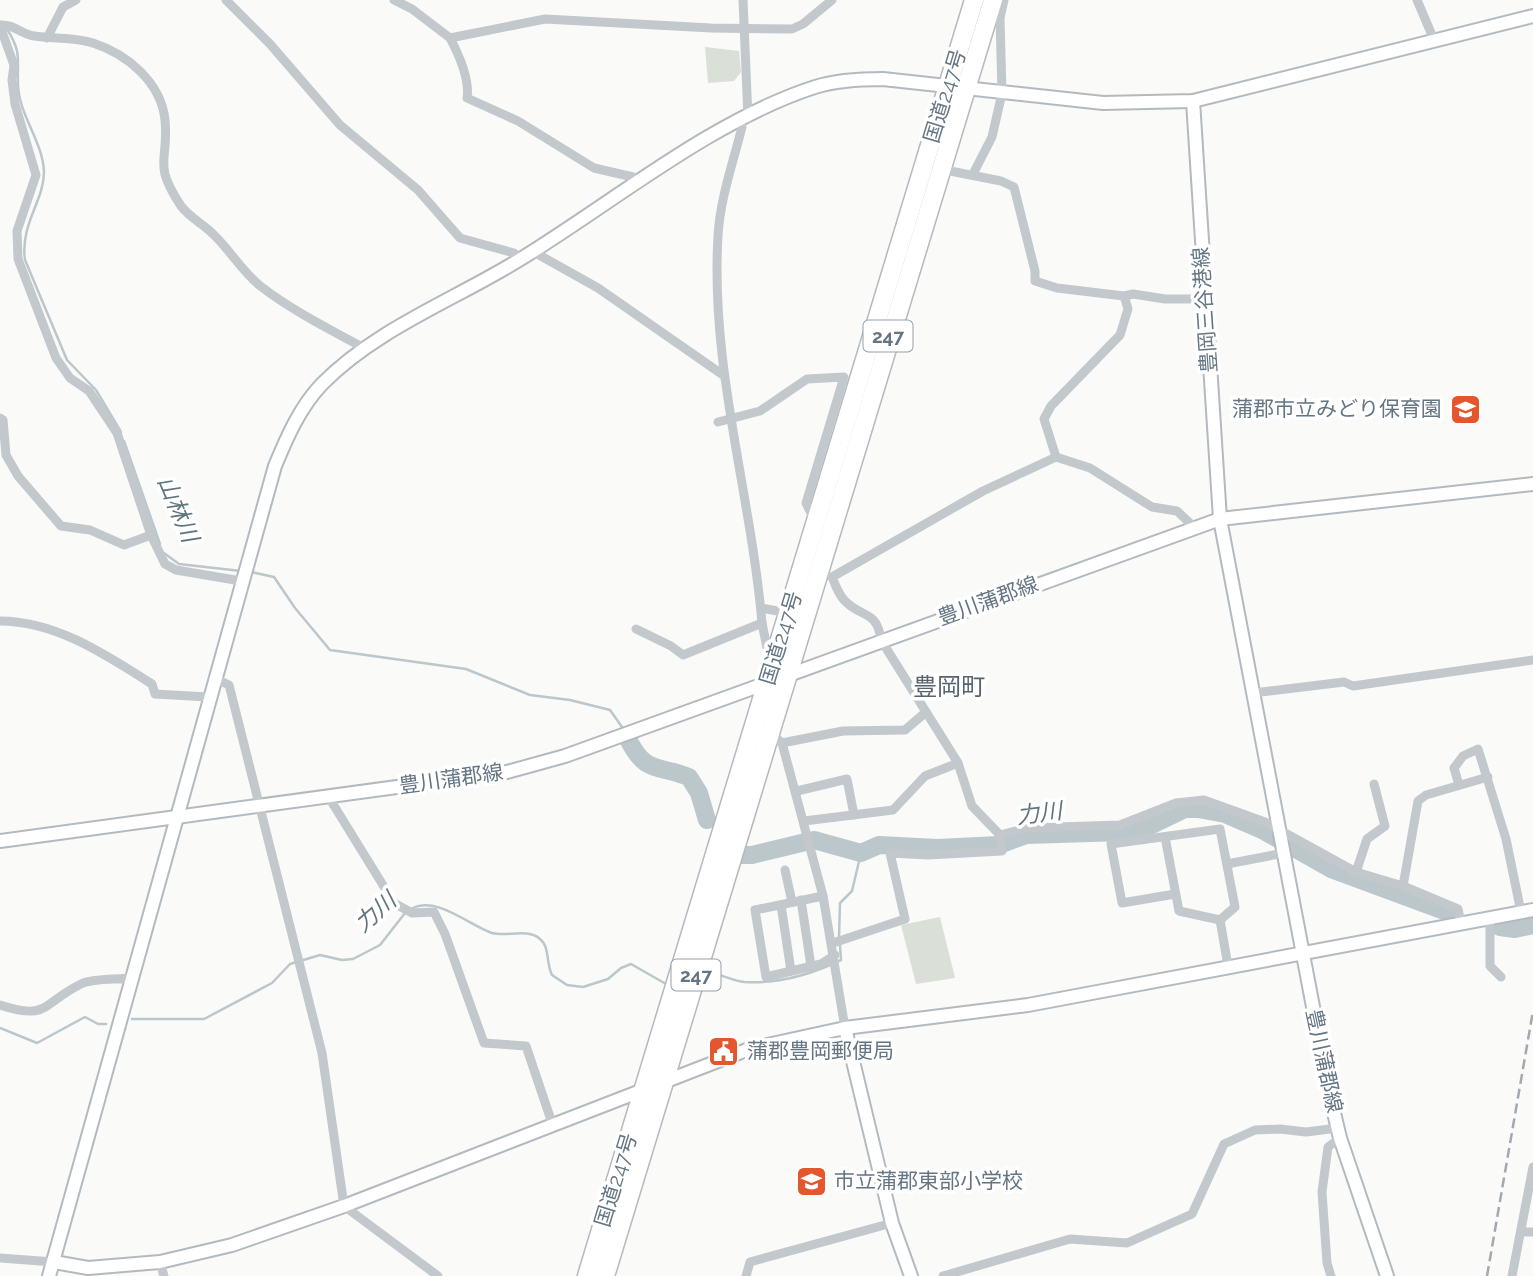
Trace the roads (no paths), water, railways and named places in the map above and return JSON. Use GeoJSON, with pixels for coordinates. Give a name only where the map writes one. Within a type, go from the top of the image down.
{"type":"FeatureCollection","features":[{"type":"Feature","properties":{"kind":"highway","name":"国道247号"},"geometry":{"type":"LineString","coordinates":[[605,1276],[663,1083],[776,738],[787,673],[940,169],[974,0]]}},
{"type":"Feature","properties":{"kind":"highway","name":"国道247号"},"geometry":{"type":"LineString","coordinates":[[587,1276],[816,522],[957,87],[993,0]]}},
{"type":"Feature","properties":{"kind":"street"},"geometry":{"type":"LineString","coordinates":[[47,38],[63,7],[76,0]]}},
{"type":"Feature","properties":{"kind":"street"},"geometry":{"type":"LineString","coordinates":[[226,0],[270,44],[340,125],[418,190],[460,238],[514,253],[520,260]]}},
{"type":"Feature","properties":{"kind":"street"},"geometry":{"type":"LineString","coordinates":[[394,0],[412,9],[450,38],[460,58],[469,89],[467,98],[518,121],[594,168],[633,177],[638,183]]}},
{"type":"Feature","properties":{"kind":"street"},"geometry":{"type":"LineString","coordinates":[[743,0],[743,120],[720,214],[718,239],[723,375],[762,623],[767,648],[775,656]]}},
{"type":"Feature","properties":{"kind":"street"},"geometry":{"type":"LineString","coordinates":[[450,38],[545,19],[792,29],[803,24],[832,0]]}},
{"type":"Feature","properties":{"kind":"street"},"geometry":{"type":"LineString","coordinates":[[973,174],[992,136],[1002,93],[1000,18],[1004,0]]}},
{"type":"Feature","properties":{"kind":"street"},"geometry":{"type":"LineString","coordinates":[[1417,0],[1434,40]]}},
{"type":"Feature","properties":{"kind":"street"},"geometry":{"type":"LineString","coordinates":[[49,1276],[208,697],[275,466],[291,426],[321,385],[364,348],[520,260],[691,147],[816,87],[849,79],[883,79],[1103,103],[1193,101],[1533,16]]}},
{"type":"Feature","properties":{"kind":"street"},"geometry":{"type":"LineString","coordinates":[[242,579],[176,570],[164,564],[151,535],[117,433],[89,391],[70,378],[56,358],[18,259],[16,231],[36,175],[15,104],[12,80],[14,65],[0,25],[11,24],[29,35],[91,42],[119,54],[139,69],[158,96],[165,121],[161,159],[165,181],[184,210],[214,234],[232,258],[259,285],[364,348]]}},
{"type":"Feature","properties":{"kind":"street","name":"豊岡三谷港線"},"geometry":{"type":"LineString","coordinates":[[1193,101],[1220,519]]}},
{"type":"Feature","properties":{"kind":"street"},"geometry":{"type":"LineString","coordinates":[[940,169],[973,174],[1010,183],[1014,187],[1035,281],[1057,288],[1124,296],[1133,294],[1165,299],[1204,299]]}},
{"type":"Feature","properties":{"kind":"street"},"geometry":{"type":"LineString","coordinates":[[532,251],[608,294],[723,375]]}},
{"type":"Feature","properties":{"kind":"street"},"geometry":{"type":"LineString","coordinates":[[1056,457],[1044,419],[1051,406],[1120,335],[1128,309],[1124,296]]}},
{"type":"Feature","properties":{"kind":"street"},"geometry":{"type":"LineString","coordinates":[[718,422],[760,411],[807,379],[844,377],[806,503],[816,522]]}},
{"type":"Feature","properties":{"kind":"street"},"geometry":{"type":"LineString","coordinates":[[0,418],[4,420],[6,455],[18,477],[61,526],[90,530],[124,545],[151,535]]}},
{"type":"Feature","properties":{"kind":"street"},"geometry":{"type":"LineString","coordinates":[[838,941],[905,919],[890,853],[928,855],[1002,851],[1001,840],[972,806],[958,763],[881,640],[879,625],[871,616],[848,604],[839,594],[832,577],[983,491],[1056,457],[1090,468],[1152,508],[1177,511],[1194,527]]}},
{"type":"Feature","properties":{"kind":"street"},"geometry":{"type":"LineString","coordinates":[[1220,519],[1533,484]]}},
{"type":"Feature","properties":{"kind":"street","name":"豊川蒲郡線"},"geometry":{"type":"LineString","coordinates":[[0,842],[507,772],[565,756],[787,673],[1220,519],[1339,1133],[1387,1276]]}},
{"type":"Feature","properties":{"kind":"street"},"geometry":{"type":"LineString","coordinates":[[761,608],[788,612]]}},
{"type":"Feature","properties":{"kind":"street"},"geometry":{"type":"LineString","coordinates":[[0,621],[24,621],[94,647],[152,684],[155,694],[208,697]]}},
{"type":"Feature","properties":{"kind":"street"},"geometry":{"type":"LineString","coordinates":[[636,629],[683,655],[762,623]]}},
{"type":"Feature","properties":{"kind":"street"},"geometry":{"type":"LineString","coordinates":[[1253,693],[1344,682],[1353,686],[1533,660]]}},
{"type":"Feature","properties":{"kind":"street"},"geometry":{"type":"LineString","coordinates":[[214,678],[229,685],[322,1052],[344,1206],[438,1276]]}},
{"type":"Feature","properties":{"kind":"street"},"geometry":{"type":"LineString","coordinates":[[911,1276],[892,1223],[845,1028],[835,961],[838,941],[823,895],[797,792],[776,738],[843,731],[905,730],[926,712]]}},
{"type":"Feature","properties":{"kind":"street"},"geometry":{"type":"LineString","coordinates":[[0,1258],[54,1262],[88,1268],[160,1262],[232,1245],[344,1206],[748,1049],[845,1028],[1028,1005],[1527,911],[1478,749],[1463,756],[1454,768],[1460,785]]}},
{"type":"Feature","properties":{"kind":"street"},"geometry":{"type":"LineString","coordinates":[[804,821],[893,810],[925,776],[958,763]]}},
{"type":"Feature","properties":{"kind":"street"},"geometry":{"type":"LineString","coordinates":[[1403,886],[1418,802],[1426,795],[1488,777]]}},
{"type":"Feature","properties":{"kind":"street"},"geometry":{"type":"LineString","coordinates":[[797,792],[847,779],[853,815]]}},
{"type":"Feature","properties":{"kind":"street"},"geometry":{"type":"LineString","coordinates":[[1356,872],[1367,839],[1385,826],[1374,784]]}},
{"type":"Feature","properties":{"kind":"street"},"geometry":{"type":"LineString","coordinates":[[328,796],[394,903],[407,910],[434,912],[484,1043],[526,1046],[552,1123]]}},
{"type":"Feature","properties":{"kind":"street"},"geometry":{"type":"LineString","coordinates":[[1001,840],[1027,828],[1119,825],[1188,800],[1223,806],[1281,841],[1458,909],[1461,923]]}},
{"type":"Feature","properties":{"kind":"street"},"geometry":{"type":"LineString","coordinates":[[1165,837],[1179,911],[1220,919],[1235,907],[1220,829],[1111,844],[1122,903],[1175,894]]}},
{"type":"Feature","properties":{"kind":"street"},"geometry":{"type":"LineString","coordinates":[[1227,864],[1281,841]]}},
{"type":"Feature","properties":{"kind":"street"},"geometry":{"type":"LineString","coordinates":[[785,870],[797,901],[811,966]]}},
{"type":"Feature","properties":{"kind":"street"},"geometry":{"type":"LineString","coordinates":[[823,895],[755,910],[766,977],[835,961]]}},
{"type":"Feature","properties":{"kind":"street"},"geometry":{"type":"LineString","coordinates":[[781,905],[791,971]]}},
{"type":"Feature","properties":{"kind":"street"},"geometry":{"type":"LineString","coordinates":[[1490,918],[1490,966],[1501,977]]}},
{"type":"Feature","properties":{"kind":"street"},"geometry":{"type":"LineString","coordinates":[[1220,919],[1228,966]]}},
{"type":"Feature","properties":{"kind":"street"},"geometry":{"type":"LineString","coordinates":[[0,1005],[23,1013],[44,1010],[82,983],[131,978]]}},
{"type":"Feature","properties":{"kind":"street"},"geometry":{"type":"LineString","coordinates":[[943,1276],[1070,1239],[1127,1243],[1192,1214],[1224,1144],[1255,1130],[1339,1133]]}},
{"type":"Feature","properties":{"kind":"street"},"geometry":{"type":"LineString","coordinates":[[1331,1276],[1327,1263],[1323,1171],[1328,1147],[1339,1133]]}},
{"type":"Feature","properties":{"kind":"street"},"geometry":{"type":"LineString","coordinates":[[1511,1276],[1533,1167]]}},
{"type":"Feature","properties":{"kind":"street"},"geometry":{"type":"LineString","coordinates":[[746,1276],[750,1262],[892,1223]]}},
{"type":"Feature","properties":{"kind":"street"},"geometry":{"type":"LineString","coordinates":[[1521,1233],[1533,1232]]}},
{"type":"Feature","properties":{"kind":"street"},"geometry":{"type":"LineString","coordinates":[[160,1262],[164,1276]]}},
{"type":"Feature","properties":{"kind":"waterway","name":"山林川"},"geometry":{"type":"LineString","coordinates":[[7,29],[17,50],[19,96],[40,150],[44,172],[26,235],[25,260],[67,360],[96,390],[121,432]]}},
{"type":"Feature","properties":{"kind":"waterway","name":"山林川"},"geometry":{"type":"LineString","coordinates":[[124,441],[160,544]]}},
{"type":"Feature","properties":{"kind":"waterway","name":"山林川"},"geometry":{"type":"LineString","coordinates":[[164,553],[179,564],[241,571]]}},
{"type":"Feature","properties":{"kind":"waterway","name":"山林川"},"geometry":{"type":"LineString","coordinates":[[251,572],[274,577],[295,608],[330,650],[466,669],[530,695],[570,700],[610,710],[622,727]]}},
{"type":"Feature","properties":{"kind":"waterway","name":"山林川"},"geometry":{"type":"LineString","coordinates":[[628,739],[641,758],[653,767],[689,777],[699,793],[707,820]]}},
{"type":"Feature","properties":{"kind":"waterway","name":"力川"},"geometry":{"type":"LineString","coordinates":[[741,855],[752,855],[814,840],[861,853],[879,845],[937,848],[999,845],[1026,835],[1124,832],[1152,825],[1185,809],[1198,809],[1225,814],[1262,830],[1331,869],[1450,913]]}},
{"type":"Feature","properties":{"kind":"waterway","name":"力川"},"geometry":{"type":"LineString","coordinates":[[839,938],[840,903],[852,891],[861,853]]}},
{"type":"Feature","properties":{"kind":"waterway","name":"力川"},"geometry":{"type":"LineString","coordinates":[[411,909],[421,906],[442,908],[492,933],[523,933],[535,936],[545,946],[552,975],[567,985],[583,987],[608,979],[621,968],[631,964],[666,984]]}},
{"type":"Feature","properties":{"kind":"waterway","name":"力川"},"geometry":{"type":"LineString","coordinates":[[132,1019],[204,1019],[272,983],[290,964],[320,955],[342,960],[353,959],[380,945],[405,913]]}},
{"type":"Feature","properties":{"kind":"waterway","name":"力川"},"geometry":{"type":"LineString","coordinates":[[1500,927],[1515,929],[1533,925]]}},
{"type":"Feature","properties":{"kind":"waterway","name":"力川"},"geometry":{"type":"LineString","coordinates":[[707,973],[744,982],[794,977],[841,960],[840,945]]}},
{"type":"Feature","properties":{"kind":"waterway","name":"力川"},"geometry":{"type":"LineString","coordinates":[[0,1028],[37,1043],[85,1017],[98,1024],[106,1024]]}},
{"type":"Feature","properties":{"kind":"railway"},"geometry":{"type":"LineString","coordinates":[[1487,1276],[1533,1011]]}},
{"type":"Feature","properties":{"kind":"place","name":"蒲郡市立みどり保育園"},"geometry":{"type":"Point","coordinates":[1465,409]}},
{"type":"Feature","properties":{"kind":"place","name":"蒲郡豊岡郵便局"},"geometry":{"type":"Point","coordinates":[724,1051]}},
{"type":"Feature","properties":{"kind":"place","name":"市立蒲郡東部小学校"},"geometry":{"type":"Point","coordinates":[811,1181]}},
{"type":"Feature","properties":{"kind":"district","name":"豊岡町"},"geometry":{"type":"Point","coordinates":[949,687]}}]}
